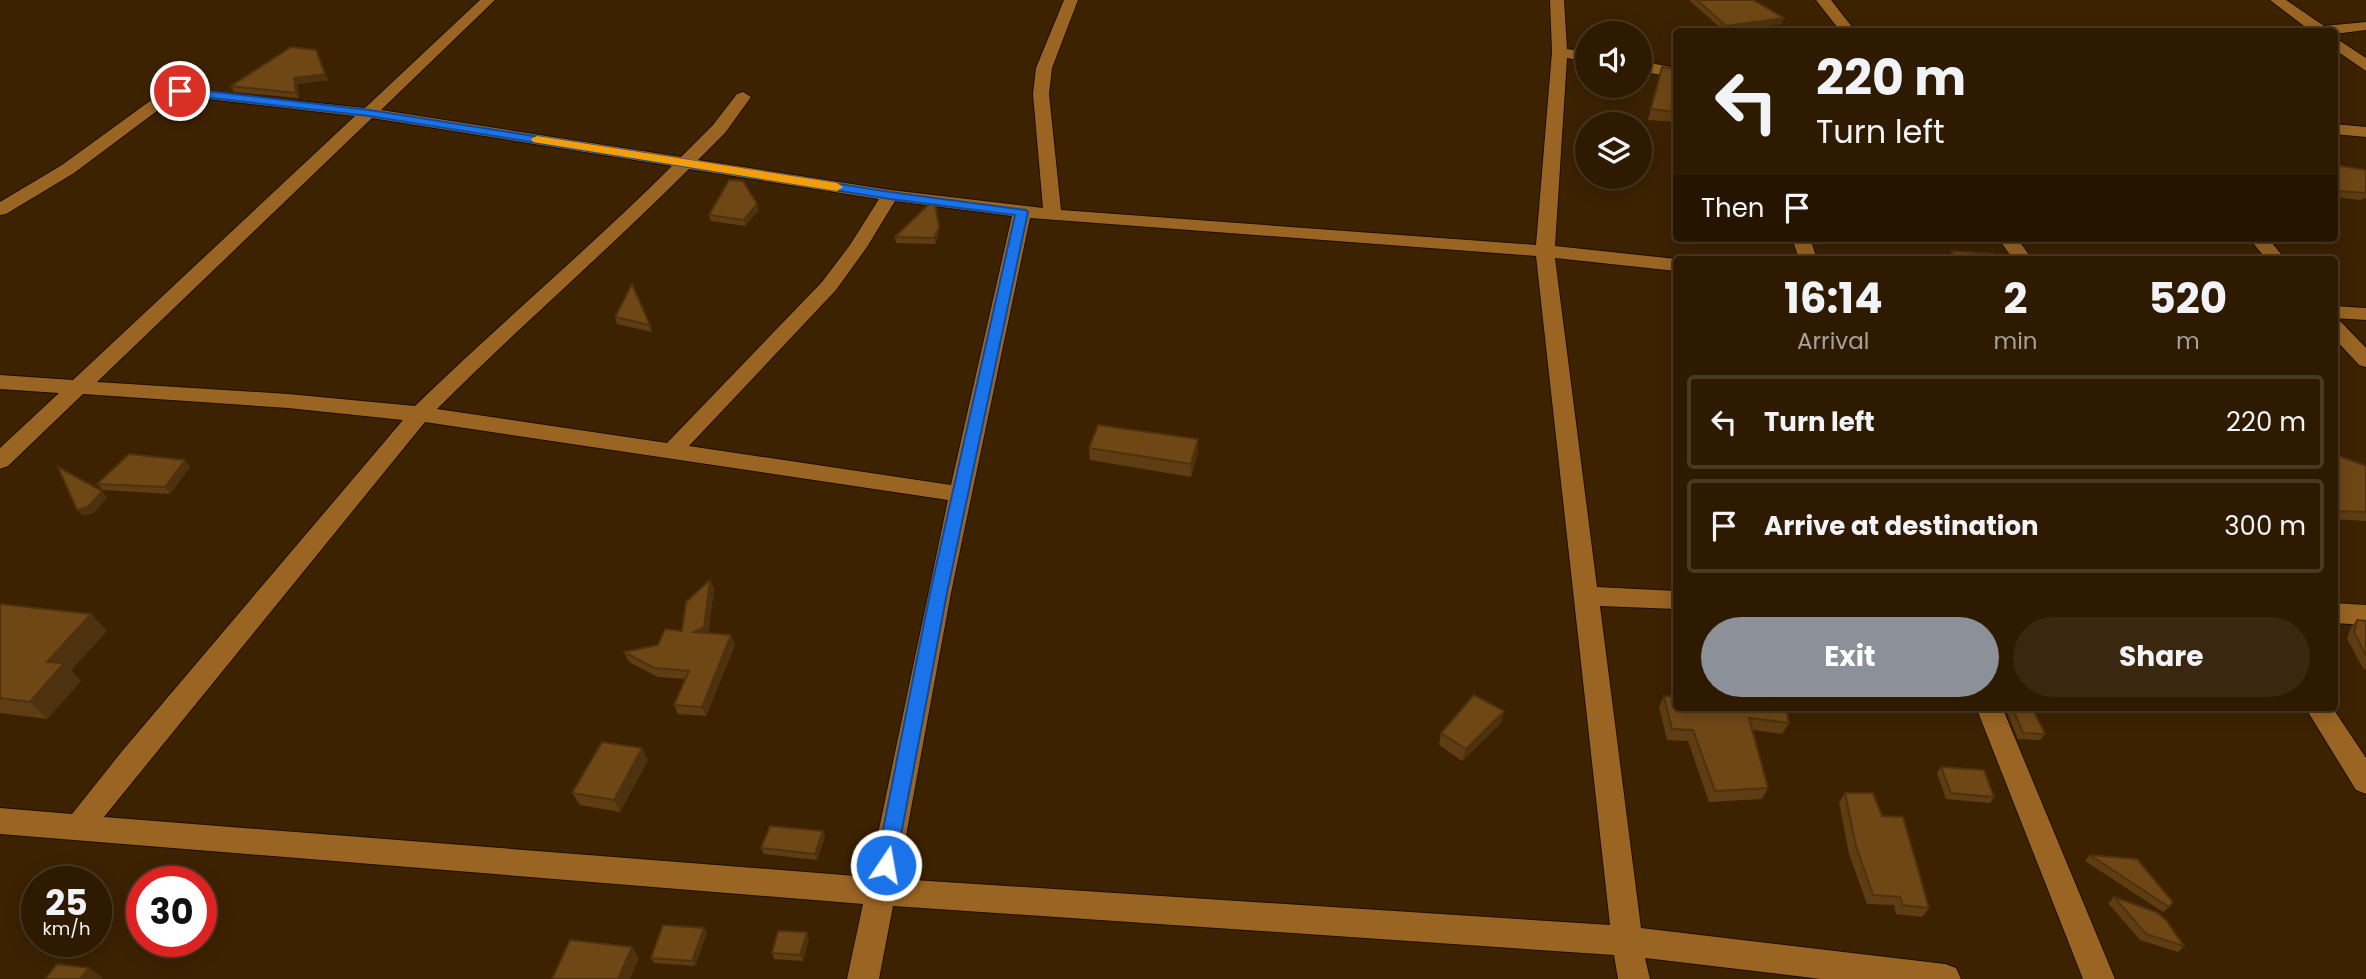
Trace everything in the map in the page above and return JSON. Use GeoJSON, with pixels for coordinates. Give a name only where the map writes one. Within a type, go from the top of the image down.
{"type":"FeatureCollection","features":[{"type":"Feature","properties":{"kind":"street"},"geometry":{"type":"LineString","coordinates":[[0,461],[488,0]]}},
{"type":"Feature","properties":{"kind":"street"},"geometry":{"type":"LineString","coordinates":[[1053,215],[1041,94],[1044,68],[1070,0]]}},
{"type":"Feature","properties":{"kind":"street"},"geometry":{"type":"LineString","coordinates":[[1557,0],[1560,52],[1545,251],[1627,941],[1634,979]]}},
{"type":"Feature","properties":{"kind":"street"},"geometry":{"type":"LineString","coordinates":[[1823,0],[1846,28]]}},
{"type":"Feature","properties":{"kind":"street"},"geometry":{"type":"LineString","coordinates":[[2277,0],[2318,28]]}},
{"type":"Feature","properties":{"kind":"street"},"geometry":{"type":"LineString","coordinates":[[2338,29],[2366,26]]}},
{"type":"Feature","properties":{"kind":"street"},"geometry":{"type":"LineString","coordinates":[[2338,44],[2366,66]]}},
{"type":"Feature","properties":{"kind":"street"},"geometry":{"type":"LineString","coordinates":[[1560,52],[1575,55]]}},
{"type":"Feature","properties":{"kind":"street"},"geometry":{"type":"LineString","coordinates":[[1652,68],[1673,72]]}},
{"type":"Feature","properties":{"kind":"street"},"geometry":{"type":"LineString","coordinates":[[0,210],[68,169],[173,93],[187,92],[369,113],[890,195],[1022,212],[1545,251],[1673,265]]}},
{"type":"Feature","properties":{"kind":"street"},"geometry":{"type":"LineString","coordinates":[[79,827],[133,758],[420,414],[488,346],[611,237],[719,129],[743,97]]}},
{"type":"Feature","properties":{"kind":"street"},"geometry":{"type":"LineString","coordinates":[[2338,129],[2366,132]]}},
{"type":"Feature","properties":{"kind":"street"},"geometry":{"type":"LineString","coordinates":[[673,450],[829,286],[858,247],[890,195]]}},
{"type":"Feature","properties":{"kind":"street"},"geometry":{"type":"LineString","coordinates":[[863,979],[960,494],[1022,212]]}},
{"type":"Feature","properties":{"kind":"street"},"geometry":{"type":"LineString","coordinates":[[2010,242],[2021,256]]}},
{"type":"Feature","properties":{"kind":"street"},"geometry":{"type":"LineString","coordinates":[[2261,242],[2273,256]]}},
{"type":"Feature","properties":{"kind":"street"},"geometry":{"type":"LineString","coordinates":[[2338,312],[2366,314]]}},
{"type":"Feature","properties":{"kind":"street"},"geometry":{"type":"LineString","coordinates":[[2338,330],[2366,360]]}},
{"type":"Feature","properties":{"kind":"street"},"geometry":{"type":"LineString","coordinates":[[0,382],[288,401],[420,414],[960,494]]}},
{"type":"Feature","properties":{"kind":"street"},"geometry":{"type":"LineString","coordinates":[[1585,596],[1673,600]]}},
{"type":"Feature","properties":{"kind":"street"},"geometry":{"type":"LineString","coordinates":[[2338,613],[2366,615]]}},
{"type":"Feature","properties":{"kind":"street"},"geometry":{"type":"LineString","coordinates":[[1991,711],[2099,979]]}},
{"type":"Feature","properties":{"kind":"street"},"geometry":{"type":"LineString","coordinates":[[2321,711],[2366,782]]}},
{"type":"Feature","properties":{"kind":"street"},"geometry":{"type":"LineString","coordinates":[[0,821],[881,892],[1627,941],[1945,979]]}},
{"type":"Feature","properties":{"kind":"building"},"geometry":{"type":"Polygon","coordinates":[[[1697,0],[1753,0],[1784,18],[1726,26],[1697,0]]]}},
{"type":"Feature","properties":{"kind":"building"},"geometry":{"type":"Polygon","coordinates":[[[291,47],[316,50],[325,74],[294,78],[296,93],[231,86],[291,47]]]}},
{"type":"Feature","properties":{"kind":"building"},"geometry":{"type":"Polygon","coordinates":[[[1662,67],[1673,69],[1673,112],[1651,109],[1662,67]]]}},
{"type":"Feature","properties":{"kind":"building"},"geometry":{"type":"Polygon","coordinates":[[[2338,166],[2366,170],[2366,193],[2338,191],[2338,166]]]}},
{"type":"Feature","properties":{"kind":"building"},"geometry":{"type":"Polygon","coordinates":[[[729,180],[743,181],[757,204],[744,220],[709,215],[729,180]]]}},
{"type":"Feature","properties":{"kind":"building"},"geometry":{"type":"Polygon","coordinates":[[[931,202],[935,203],[939,227],[934,238],[895,237],[931,202]]]}},
{"type":"Feature","properties":{"kind":"building"},"geometry":{"type":"Polygon","coordinates":[[[1952,251],[1995,256],[1954,256],[1952,251]]]}},
{"type":"Feature","properties":{"kind":"building"},"geometry":{"type":"Polygon","coordinates":[[[632,284],[650,325],[615,317],[632,284]]]}},
{"type":"Feature","properties":{"kind":"building"},"geometry":{"type":"Polygon","coordinates":[[[1098,425],[1198,439],[1191,464],[1089,448],[1098,425]]]}},
{"type":"Feature","properties":{"kind":"building"},"geometry":{"type":"Polygon","coordinates":[[[129,454],[185,460],[165,487],[97,484],[129,454]]]}},
{"type":"Feature","properties":{"kind":"building"},"geometry":{"type":"Polygon","coordinates":[[[2338,457],[2366,466],[2366,512],[2338,511],[2338,457]]]}},
{"type":"Feature","properties":{"kind":"building"},"geometry":{"type":"Polygon","coordinates":[[[58,467],[102,491],[88,507],[77,510],[58,467]]]}},
{"type":"Feature","properties":{"kind":"building"},"geometry":{"type":"Polygon","coordinates":[[[710,580],[704,627],[694,632],[731,635],[702,707],[674,705],[689,671],[654,668],[624,652],[658,645],[665,629],[682,631],[686,602],[710,580]]]}},
{"type":"Feature","properties":{"kind":"building"},"geometry":{"type":"Polygon","coordinates":[[[0,604],[91,614],[47,662],[64,663],[30,702],[0,698],[0,604]]]}},
{"type":"Feature","properties":{"kind":"building"},"geometry":{"type":"Polygon","coordinates":[[[2357,620],[2366,621],[2366,656],[2354,632],[2357,620]]]}},
{"type":"Feature","properties":{"kind":"building"},"geometry":{"type":"Polygon","coordinates":[[[1474,695],[1504,711],[1466,749],[1441,733],[1474,695]]]}},
{"type":"Feature","properties":{"kind":"building"},"geometry":{"type":"Polygon","coordinates":[[[1664,696],[1673,697],[1673,711],[1787,711],[1789,723],[1749,718],[1768,788],[1715,791],[1693,730],[1672,729],[1664,696]]]}},
{"type":"Feature","properties":{"kind":"building"},"geometry":{"type":"Polygon","coordinates":[[[2014,711],[2034,711],[2045,734],[2023,733],[2014,711]]]}},
{"type":"Feature","properties":{"kind":"building"},"geometry":{"type":"Polygon","coordinates":[[[602,742],[642,748],[614,800],[572,793],[602,742]]]}},
{"type":"Feature","properties":{"kind":"building"},"geometry":{"type":"Polygon","coordinates":[[[1941,767],[1984,770],[1994,797],[1951,793],[1941,767]]]}},
{"type":"Feature","properties":{"kind":"building"},"geometry":{"type":"Polygon","coordinates":[[[1845,793],[1873,793],[1882,816],[1903,817],[1929,908],[1903,905],[1900,897],[1873,895],[1856,846],[1845,793]]]}},
{"type":"Feature","properties":{"kind":"building"},"geometry":{"type":"Polygon","coordinates":[[[770,826],[823,831],[815,854],[761,848],[770,826]]]}},
{"type":"Feature","properties":{"kind":"building"},"geometry":{"type":"Polygon","coordinates":[[[2090,855],[2137,859],[2173,902],[2169,907],[2090,855]]]}},
{"type":"Feature","properties":{"kind":"building"},"geometry":{"type":"Polygon","coordinates":[[[2114,897],[2156,912],[2166,920],[2184,946],[2146,934],[2114,897]]]}},
{"type":"Feature","properties":{"kind":"building"},"geometry":{"type":"Polygon","coordinates":[[[663,925],[704,928],[692,961],[651,958],[663,925]]]}},
{"type":"Feature","properties":{"kind":"building"},"geometry":{"type":"Polygon","coordinates":[[[778,931],[807,932],[800,955],[772,953],[778,931]]]}},
{"type":"Feature","properties":{"kind":"building"},"geometry":{"type":"Polygon","coordinates":[[[570,940],[632,947],[618,979],[552,979],[570,940]]]}},
{"type":"Feature","properties":{"kind":"building"},"geometry":{"type":"Polygon","coordinates":[[[57,964],[89,968],[80,979],[45,979],[57,964]]]}},
{"type":"Feature","properties":{"kind":"slow traffic"},"geometry":{"type":"LineString","coordinates":[[537,139],[837,187]]}},
{"type":"Feature","properties":{"kind":"route"},"geometry":{"type":"LineString","coordinates":[[180,91],[369,113],[890,195],[1022,212],[939,593],[886,865]]}}]}
